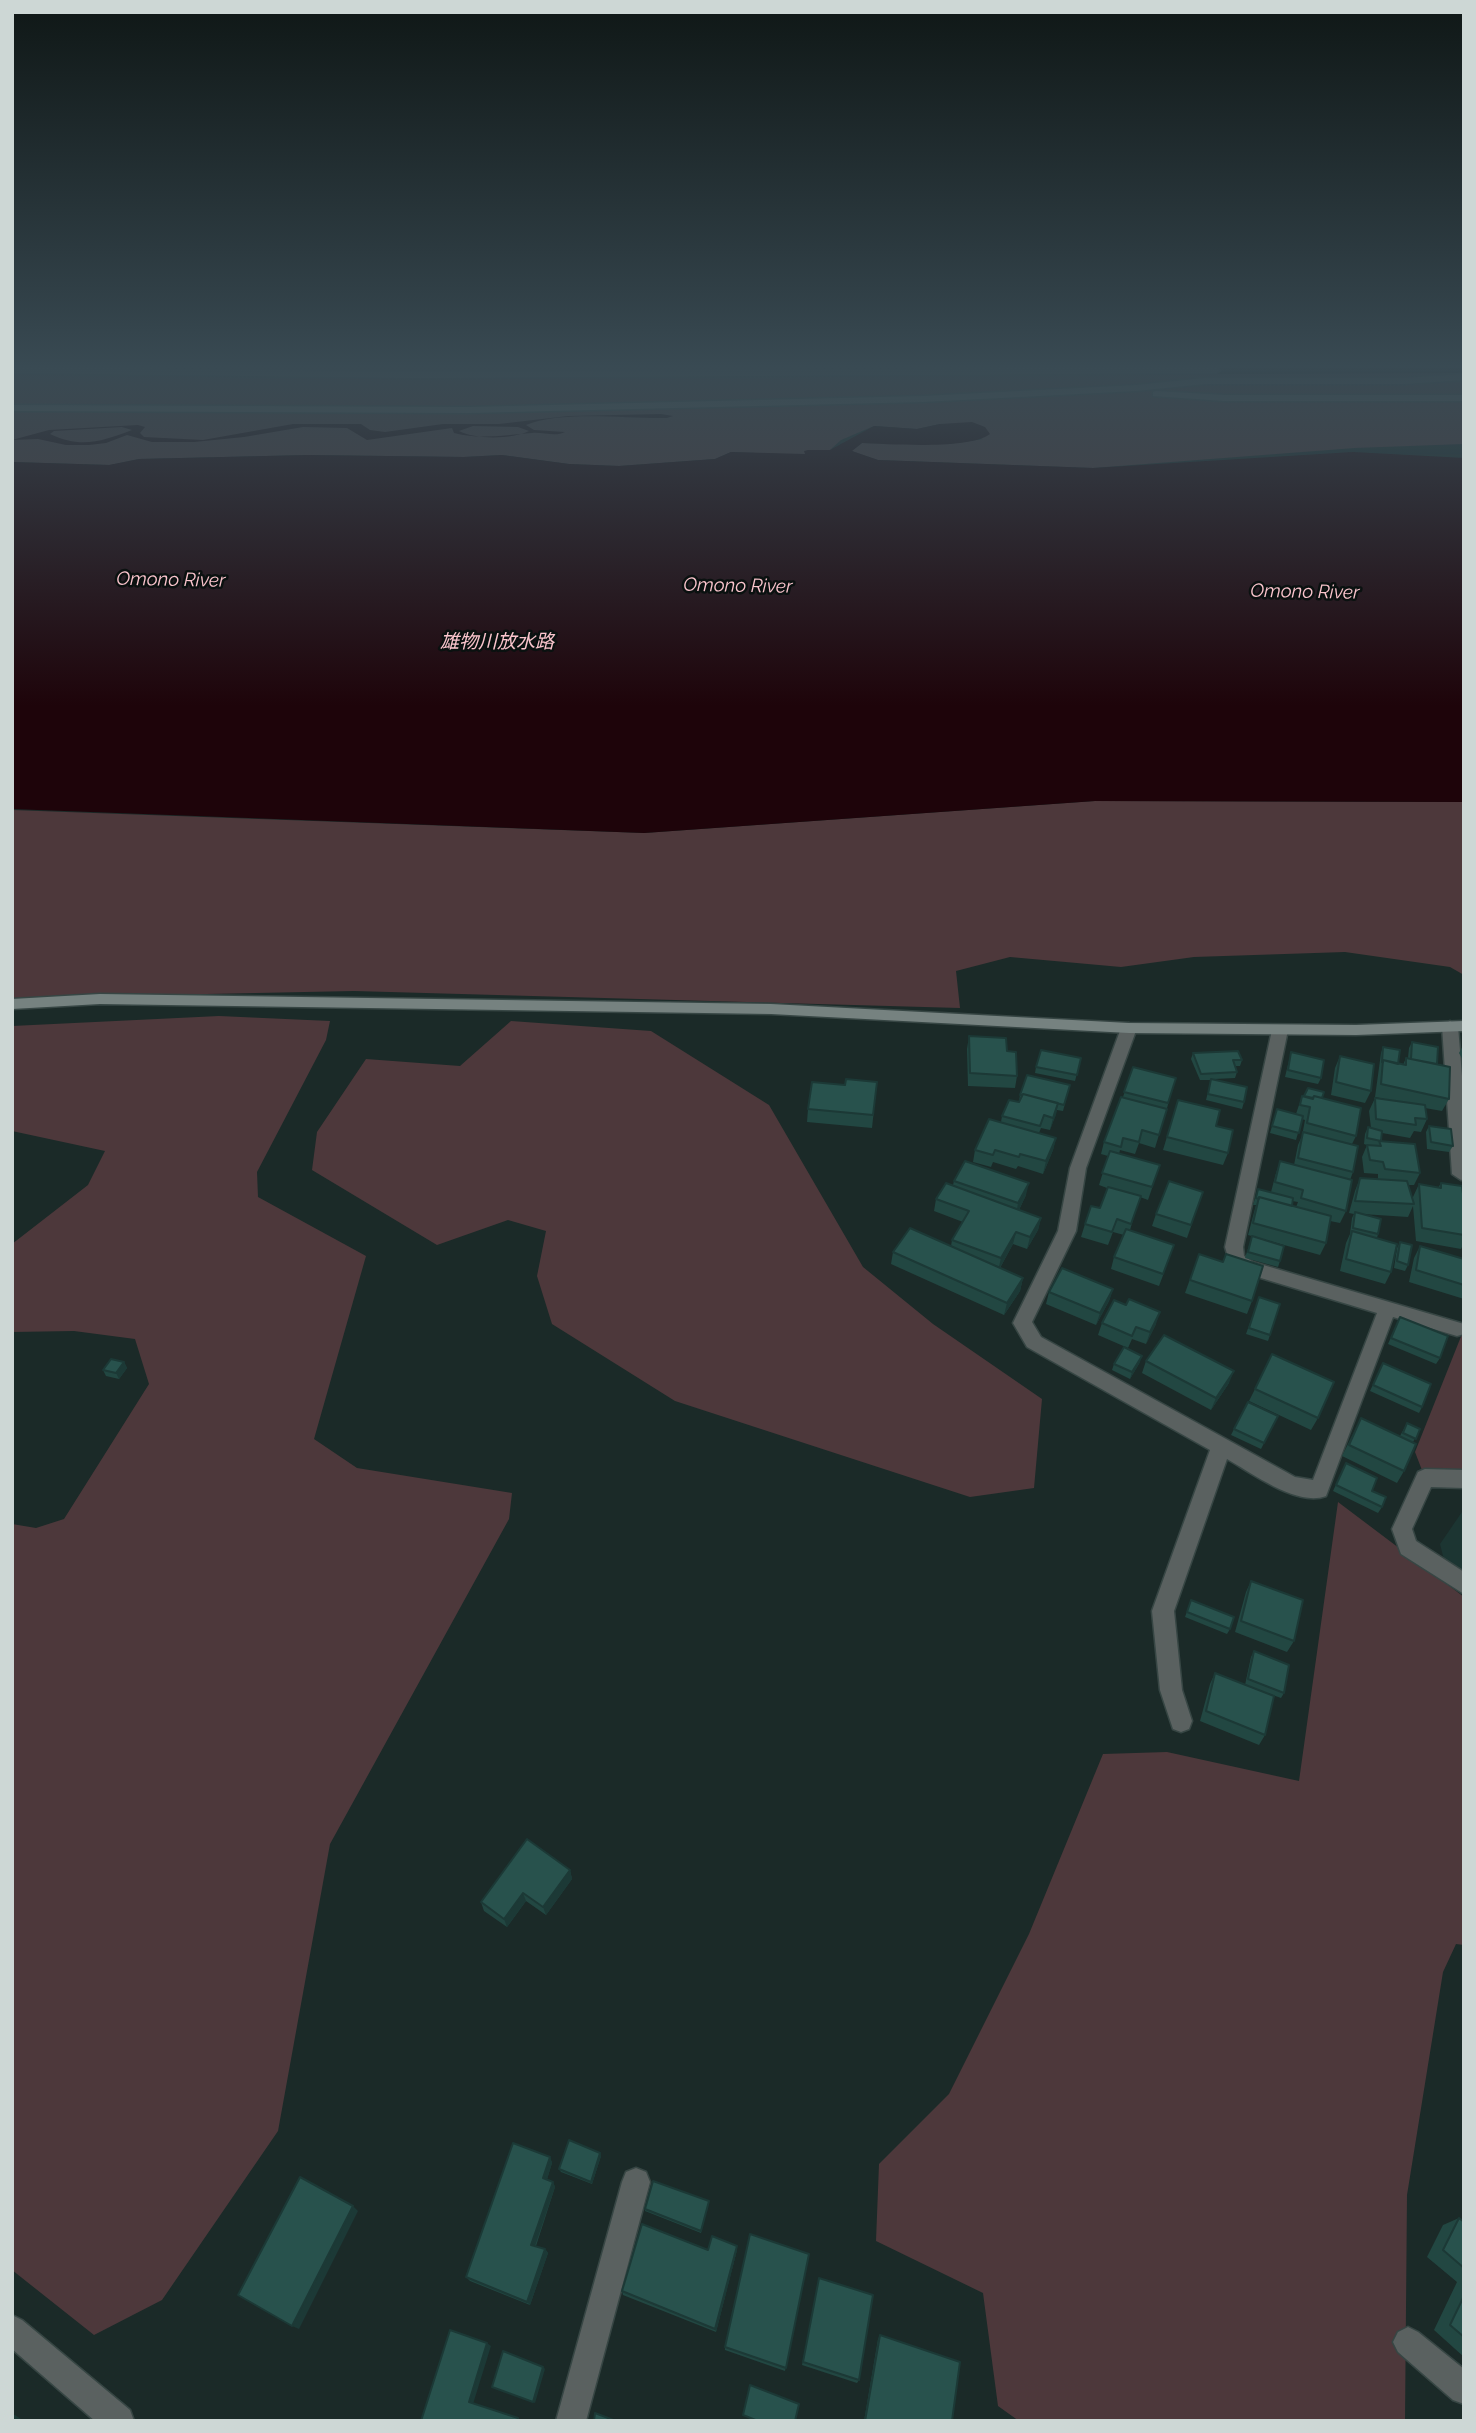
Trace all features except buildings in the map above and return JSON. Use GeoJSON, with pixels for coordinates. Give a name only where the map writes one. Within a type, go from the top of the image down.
{"type":"FeatureCollection","features":[{"type":"Feature","properties":{"kind":"street"},"geometry":{"type":"LineString","coordinates":[[12,1004],[100,999],[757,1009],[1129,1028],[1280,1030],[1457,1026],[1461,1174]]}},
{"type":"Feature","properties":{"kind":"street"},"geometry":{"type":"LineString","coordinates":[[1129,1028],[1078,1168],[1067,1231],[1022,1323],[1034,1342],[1291,1485],[1319,1490],[1388,1307]]}},
{"type":"Feature","properties":{"kind":"street"},"geometry":{"type":"LineString","coordinates":[[1280,1030],[1234,1247],[1236,1259],[1247,1267],[1457,1329]]}},
{"type":"Feature","properties":{"kind":"street"},"geometry":{"type":"LineString","coordinates":[[1181,1721],[1171,1690],[1163,1611],[1221,1447]]}},
{"type":"Feature","properties":{"kind":"street"},"geometry":{"type":"LineString","coordinates":[[1464,1479],[1425,1478],[1402,1529],[1408,1547],[1464,1584]]}},
{"type":"Feature","properties":{"kind":"street"},"geometry":{"type":"LineString","coordinates":[[572,2421],[636,2182]]}},
{"type":"Feature","properties":{"kind":"street"},"geometry":{"type":"LineString","coordinates":[[12,2330],[119,2421]]}},
{"type":"Feature","properties":{"kind":"street"},"geometry":{"type":"LineString","coordinates":[[1408,2342],[1464,2389]]}},
{"type":"Feature","properties":{"kind":"shaded area"},"geometry":{"type":"Polygon","coordinates":[[[1095,801],[1464,802],[1464,975],[1450,967],[1345,952],[1194,957],[1121,967],[1010,957],[956,971],[960,1008],[354,991],[12,998],[12,810],[644,833],[1095,801]]]}},
{"type":"Feature","properties":{"kind":"shaded area"},"geometry":{"type":"Polygon","coordinates":[[[219,1016],[330,1021],[326,1040],[257,1172],[258,1197],[366,1256],[314,1439],[357,1468],[512,1493],[509,1519],[330,1844],[278,2131],[162,2300],[94,2335],[12,2270],[12,1524],[36,1528],[64,1519],[149,1384],[135,1339],[74,1331],[12,1332],[12,1244],[88,1185],[105,1151],[12,1131],[12,1026],[219,1016]]]}},
{"type":"Feature","properties":{"kind":"shaded area"},"geometry":{"type":"Polygon","coordinates":[[[511,1021],[651,1031],[769,1105],[863,1267],[933,1324],[1042,1399],[1034,1488],[970,1497],[675,1401],[552,1324],[537,1276],[546,1231],[508,1220],[437,1245],[312,1170],[317,1132],[366,1059],[460,1066],[511,1021]]]}},
{"type":"Feature","properties":{"kind":"shaded area"},"geometry":{"type":"Polygon","coordinates":[[[1464,1329],[1464,1479],[1425,1478],[1415,1452],[1464,1329]]]}},
{"type":"Feature","properties":{"kind":"shaded area"},"geometry":{"type":"Polygon","coordinates":[[[1338,1502],[1464,1597],[1464,1945],[1456,1944],[1443,1972],[1407,2195],[1405,2421],[1019,2421],[998,2406],[983,2293],[876,2241],[879,2164],[949,2094],[1029,1934],[1103,1754],[1167,1752],[1299,1781],[1338,1502]]]}},
{"type":"Feature","properties":{"kind":"shaded area"},"geometry":{"type":"Polygon","coordinates":[[[1464,1509],[1464,1577],[1445,1564],[1440,1544],[1464,1509]]]}},
{"type":"Feature","properties":{"kind":"water","name":"雄物川放水路"},"geometry":{"type":"Polygon","coordinates":[[[12,479],[1464,479],[1464,802],[1095,801],[644,833],[12,809],[12,479]]]}},
{"type":"Feature","properties":{"kind":"water label","name":"Omono River"},"geometry":{"type":"Point","coordinates":[171,580]}},
{"type":"Feature","properties":{"kind":"water label","name":"Omono River"},"geometry":{"type":"Point","coordinates":[738,586]}},
{"type":"Feature","properties":{"kind":"water label","name":"Omono River"},"geometry":{"type":"Point","coordinates":[1305,592]}}]}
